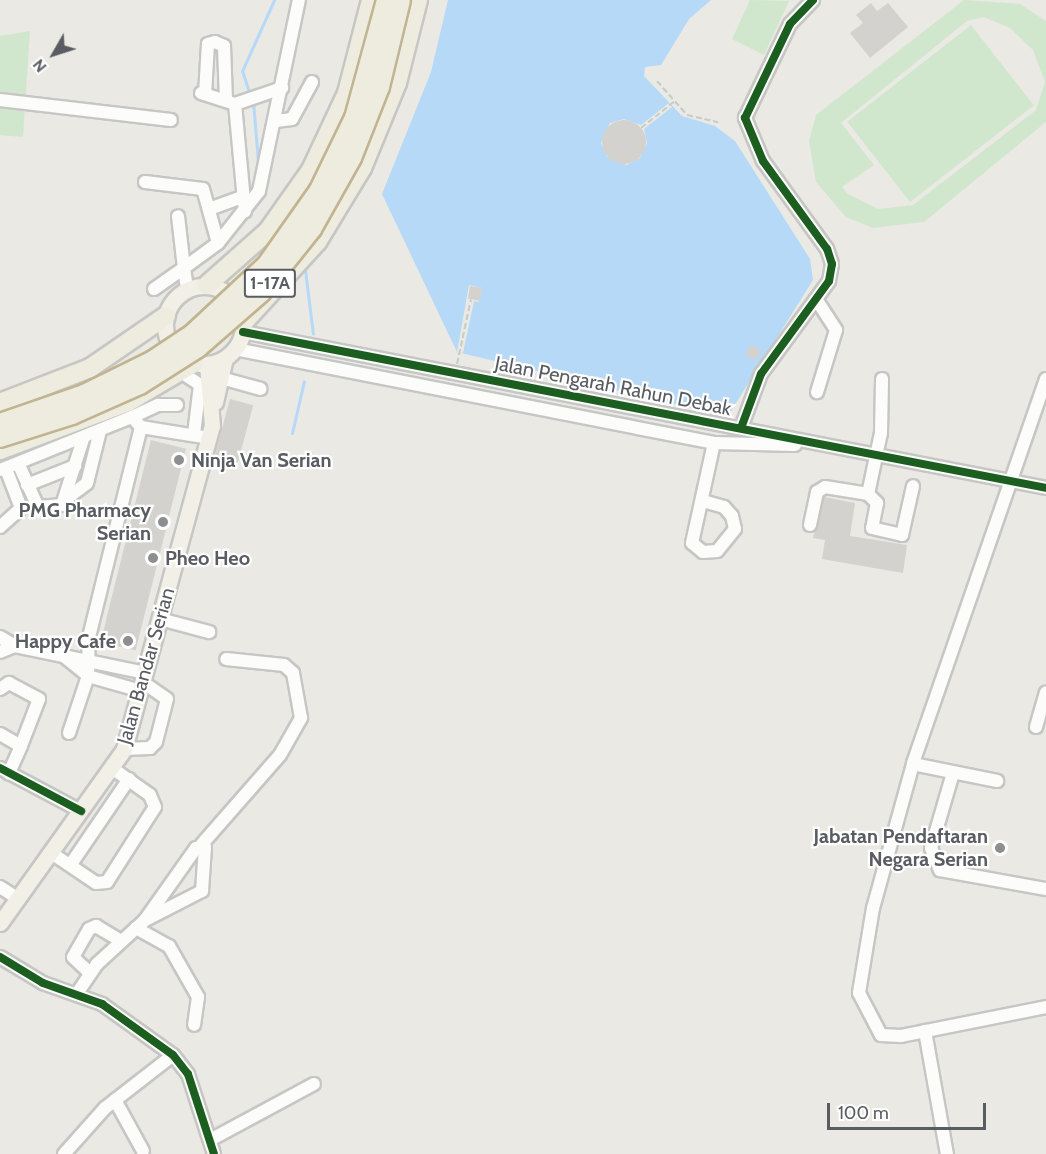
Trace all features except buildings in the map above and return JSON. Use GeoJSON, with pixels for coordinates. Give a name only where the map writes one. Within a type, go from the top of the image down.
{"type":"FeatureCollection","features":[{"type":"Feature","properties":{"kind":"highway"},"geometry":{"type":"LineString","coordinates":[[207,285],[256,245],[325,143],[356,65],[371,0]]}},
{"type":"Feature","properties":{"kind":"highway","name":"1-17A"},"geometry":{"type":"LineString","coordinates":[[0,423],[84,394],[153,360],[192,334],[267,264],[319,190],[354,118],[386,0]]}},
{"type":"Feature","properties":{"kind":"highway","name":"1-17A"},"geometry":{"type":"LineString","coordinates":[[0,438],[72,415],[140,385],[198,348],[261,292],[312,229],[352,158],[380,87],[401,0]]}},
{"type":"Feature","properties":{"kind":"highway"},"geometry":{"type":"LineString","coordinates":[[243,328],[291,274],[362,168],[397,83],[418,0]]}},
{"type":"Feature","properties":{"kind":"highway"},"geometry":{"type":"LineString","coordinates":[[256,245],[257,265],[265,274],[291,274]]}},
{"type":"Feature","properties":{"kind":"highway"},"geometry":{"type":"LineString","coordinates":[[0,403],[90,368],[166,316]]}},
{"type":"Feature","properties":{"kind":"highway"},"geometry":{"type":"LineString","coordinates":[[0,450],[111,410],[194,366]]}},
{"type":"Feature","properties":{"kind":"main road"},"geometry":{"type":"LineString","coordinates":[[207,285],[187,289],[166,316],[172,347],[194,366],[230,354],[243,328]]}},
{"type":"Feature","properties":{"kind":"main road","name":"1-17A"},"geometry":{"type":"LineString","coordinates":[[207,285],[229,294],[243,328]]}},
{"type":"Feature","properties":{"kind":"main road","name":"Jalan Bandar Serian"},"geometry":{"type":"LineString","coordinates":[[0,923],[124,749],[210,438],[221,378],[230,354]]}},
{"type":"Feature","properties":{"kind":"main road","name":"Jalan Bandar Serian"},"geometry":{"type":"LineString","coordinates":[[194,366],[213,412]]}},
{"type":"Feature","properties":{"kind":"street"},"geometry":{"type":"LineString","coordinates":[[154,289],[218,243],[245,212],[259,191],[276,121],[299,0]]}},
{"type":"Feature","properties":{"kind":"street"},"geometry":{"type":"LineString","coordinates":[[741,429],[761,374],[829,281],[826,249],[763,161],[746,118],[790,24],[813,0]]}},
{"type":"Feature","properties":{"kind":"street"},"geometry":{"type":"LineString","coordinates":[[245,212],[235,102],[223,82],[224,46],[215,42],[208,44],[203,93],[235,102],[282,88]]}},
{"type":"Feature","properties":{"kind":"street"},"geometry":{"type":"LineString","coordinates":[[204,77],[223,82]]}},
{"type":"Feature","properties":{"kind":"street"},"geometry":{"type":"LineString","coordinates":[[276,121],[292,119],[312,82]]}},
{"type":"Feature","properties":{"kind":"street"},"geometry":{"type":"LineString","coordinates":[[0,100],[171,120]]}},
{"type":"Feature","properties":{"kind":"street"},"geometry":{"type":"LineString","coordinates":[[145,182],[203,189],[212,208],[218,243]]}},
{"type":"Feature","properties":{"kind":"street"},"geometry":{"type":"LineString","coordinates":[[212,208],[243,197]]}},
{"type":"Feature","properties":{"kind":"street"},"geometry":{"type":"LineString","coordinates":[[178,216],[187,289]]}},
{"type":"Feature","properties":{"kind":"street"},"geometry":{"type":"LineString","coordinates":[[816,299],[836,330],[817,392]]}},
{"type":"Feature","properties":{"kind":"street","name":"Jalan Pengarah Rahun Debak"},"geometry":{"type":"LineString","coordinates":[[243,328],[273,337],[343,351],[456,371],[1046,488]]}},
{"type":"Feature","properties":{"kind":"street","name":"Jalan Pengarah Rahun Debak"},"geometry":{"type":"LineString","coordinates":[[230,354],[714,443],[830,446]]}},
{"type":"Feature","properties":{"kind":"street"},"geometry":{"type":"LineString","coordinates":[[194,366],[200,385],[194,434]]}},
{"type":"Feature","properties":{"kind":"street"},"geometry":{"type":"LineString","coordinates":[[221,378],[261,389]]}},
{"type":"Feature","properties":{"kind":"street"},"geometry":{"type":"LineString","coordinates":[[868,494],[876,453],[882,379]]}},
{"type":"Feature","properties":{"kind":"street"},"geometry":{"type":"LineString","coordinates":[[1046,379],[1014,480],[914,764],[873,908],[859,993],[881,1035],[925,1031],[1046,1007]]}},
{"type":"Feature","properties":{"kind":"street"},"geometry":{"type":"LineString","coordinates":[[0,527],[21,508],[3,469],[19,465],[83,439],[158,405],[177,405]]}},
{"type":"Feature","properties":{"kind":"street"},"geometry":{"type":"LineString","coordinates":[[132,417],[141,427],[210,438]]}},
{"type":"Feature","properties":{"kind":"street"},"geometry":{"type":"LineString","coordinates":[[69,733],[88,676],[89,637],[141,427]]}},
{"type":"Feature","properties":{"kind":"street"},"geometry":{"type":"LineString","coordinates":[[66,499],[87,483],[100,431]]}},
{"type":"Feature","properties":{"kind":"street"},"geometry":{"type":"LineString","coordinates":[[19,465],[38,507],[62,505],[66,499],[83,439]]}},
{"type":"Feature","properties":{"kind":"street"},"geometry":{"type":"LineString","coordinates":[[703,501],[714,443]]}},
{"type":"Feature","properties":{"kind":"street"},"geometry":{"type":"LineString","coordinates":[[27,485],[75,466]]}},
{"type":"Feature","properties":{"kind":"street"},"geometry":{"type":"LineString","coordinates":[[810,525],[820,487],[868,494],[877,503],[872,528],[899,536],[914,486]]}},
{"type":"Feature","properties":{"kind":"street"},"geometry":{"type":"LineString","coordinates":[[160,619],[209,632]]}},
{"type":"Feature","properties":{"kind":"street"},"geometry":{"type":"LineString","coordinates":[[0,637],[15,646],[90,658],[143,682],[167,699],[156,742],[150,748],[124,749]]}},
{"type":"Feature","properties":{"kind":"street"},"geometry":{"type":"LineString","coordinates":[[0,652],[15,646]]}},
{"type":"Feature","properties":{"kind":"street"},"geometry":{"type":"LineString","coordinates":[[59,652],[88,676],[143,682]]}},
{"type":"Feature","properties":{"kind":"street"},"geometry":{"type":"LineString","coordinates":[[78,992],[90,973],[140,924],[202,844],[280,755],[301,718],[293,673],[284,665],[226,659]]}},
{"type":"Feature","properties":{"kind":"street"},"geometry":{"type":"LineString","coordinates":[[0,689],[9,683],[39,699],[21,746],[4,770],[81,811]]}},
{"type":"Feature","properties":{"kind":"street"},"geometry":{"type":"LineString","coordinates":[[1036,727],[1046,692]]}},
{"type":"Feature","properties":{"kind":"street"},"geometry":{"type":"LineString","coordinates":[[0,734],[21,746]]}},
{"type":"Feature","properties":{"kind":"street"},"geometry":{"type":"LineString","coordinates":[[914,764],[997,781]]}},
{"type":"Feature","properties":{"kind":"street"},"geometry":{"type":"LineString","coordinates":[[50,852],[96,883],[108,882],[155,807],[150,795],[112,768]]}},
{"type":"Feature","properties":{"kind":"street"},"geometry":{"type":"LineString","coordinates":[[953,773],[931,848],[940,870],[1046,890]]}},
{"type":"Feature","properties":{"kind":"street"},"geometry":{"type":"LineString","coordinates":[[71,864],[129,779]]}},
{"type":"Feature","properties":{"kind":"street"},"geometry":{"type":"LineString","coordinates":[[140,924],[202,891],[206,852],[202,844]]}},
{"type":"Feature","properties":{"kind":"street"},"geometry":{"type":"LineString","coordinates":[[0,887],[17,898]]}},
{"type":"Feature","properties":{"kind":"street"},"geometry":{"type":"LineString","coordinates":[[140,924],[169,946],[198,997],[194,1025]]}},
{"type":"Feature","properties":{"kind":"street"},"geometry":{"type":"LineString","coordinates":[[90,973],[73,957],[88,928],[96,926],[122,941]]}},
{"type":"Feature","properties":{"kind":"street"},"geometry":{"type":"LineString","coordinates":[[0,957],[43,983],[78,992],[173,1055],[188,1074],[214,1154]]}},
{"type":"Feature","properties":{"kind":"street"},"geometry":{"type":"LineString","coordinates":[[925,1031],[947,1154]]}},
{"type":"Feature","properties":{"kind":"street"},"geometry":{"type":"LineString","coordinates":[[64,1154],[115,1100],[173,1055]]}},
{"type":"Feature","properties":{"kind":"street"},"geometry":{"type":"LineString","coordinates":[[210,1140],[314,1084]]}},
{"type":"Feature","properties":{"kind":"street"},"geometry":{"type":"LineString","coordinates":[[115,1100],[143,1151]]}},
{"type":"Feature","properties":{"kind":"path"},"geometry":{"type":"LineString","coordinates":[[657,81],[687,115],[718,122]]}},
{"type":"Feature","properties":{"kind":"path"},"geometry":{"type":"LineString","coordinates":[[641,128],[675,101]]}},
{"type":"Feature","properties":{"kind":"path"},"geometry":{"type":"LineString","coordinates":[[456,371],[471,299]]}},
{"type":"Feature","properties":{"kind":"green space"},"geometry":{"type":"Polygon","coordinates":[[[750,0],[789,1],[764,55],[732,39],[750,0]]]}},
{"type":"Feature","properties":{"kind":"green space"},"geometry":{"type":"Polygon","coordinates":[[[964,0],[1020,4],[1046,21],[1046,122],[924,222],[873,228],[846,217],[816,182],[809,141],[816,115],[964,0]],[[984,17],[967,21],[841,123],[874,165],[842,187],[848,194],[878,209],[913,205],[1036,110],[1045,82],[1033,50],[1010,28],[984,17]]]}},
{"type":"Feature","properties":{"kind":"green space"},"geometry":{"type":"Polygon","coordinates":[[[971,25],[1034,105],[910,202],[847,122],[971,25]]]}},
{"type":"Feature","properties":{"kind":"green space"},"geometry":{"type":"Polygon","coordinates":[[[30,31],[23,137],[0,135],[0,36],[30,31]]]}},
{"type":"Feature","properties":{"kind":"water"},"geometry":{"type":"Polygon","coordinates":[[[448,0],[711,0],[689,19],[661,65],[645,67],[644,76],[682,116],[715,126],[735,141],[810,259],[813,280],[731,411],[720,415],[457,352],[382,194],[431,72],[448,0]]]}},
{"type":"Feature","properties":{"kind":"pier"},"geometry":{"type":"Polygon","coordinates":[[[669,103],[672,107],[644,129],[647,143],[640,158],[627,165],[607,157],[601,143],[610,123],[624,119],[641,125],[669,103]]]}},
{"type":"Feature","properties":{"kind":"pier"},"geometry":{"type":"Polygon","coordinates":[[[469,285],[482,288],[479,302],[474,301],[463,353],[457,352],[469,285]]]}},
{"type":"Feature","properties":{"kind":"waterway"},"geometry":{"type":"LineString","coordinates":[[250,95],[242,71],[274,0]]}},
{"type":"Feature","properties":{"kind":"waterway"},"geometry":{"type":"LineString","coordinates":[[253,101],[259,174]]}},
{"type":"Feature","properties":{"kind":"waterway"},"geometry":{"type":"LineString","coordinates":[[305,270],[313,334]]}},
{"type":"Feature","properties":{"kind":"waterway"},"geometry":{"type":"LineString","coordinates":[[292,433],[304,381]]}},
{"type":"Feature","properties":{"kind":"cycle path"},"geometry":{"type":"LineString","coordinates":[[741,428],[761,374],[829,281],[832,264],[827,249],[763,161],[745,118],[790,24],[813,0]]}},
{"type":"Feature","properties":{"kind":"cycle path"},"geometry":{"type":"LineString","coordinates":[[243,332],[1046,488]]}},
{"type":"Feature","properties":{"kind":"cycle path"},"geometry":{"type":"LineString","coordinates":[[0,768],[81,811]]}},
{"type":"Feature","properties":{"kind":"cycle path"},"geometry":{"type":"LineString","coordinates":[[0,957],[43,983],[102,1004],[173,1055],[188,1074],[214,1154]]}},
{"type":"Feature","properties":{"kind":"place","name":"Ninja Van Serian"},"geometry":{"type":"Point","coordinates":[179,460]}},
{"type":"Feature","properties":{"kind":"place","name":"PMG Pharmacy Serian"},"geometry":{"type":"Point","coordinates":[163,522]}},
{"type":"Feature","properties":{"kind":"place","name":"Pheo Heo"},"geometry":{"type":"Point","coordinates":[153,558]}},
{"type":"Feature","properties":{"kind":"place","name":"Happy Cafe"},"geometry":{"type":"Point","coordinates":[128,641]}},
{"type":"Feature","properties":{"kind":"place","name":"Jabatan Pendaftaran Negara Serian"},"geometry":{"type":"Point","coordinates":[1000,848]}}]}
